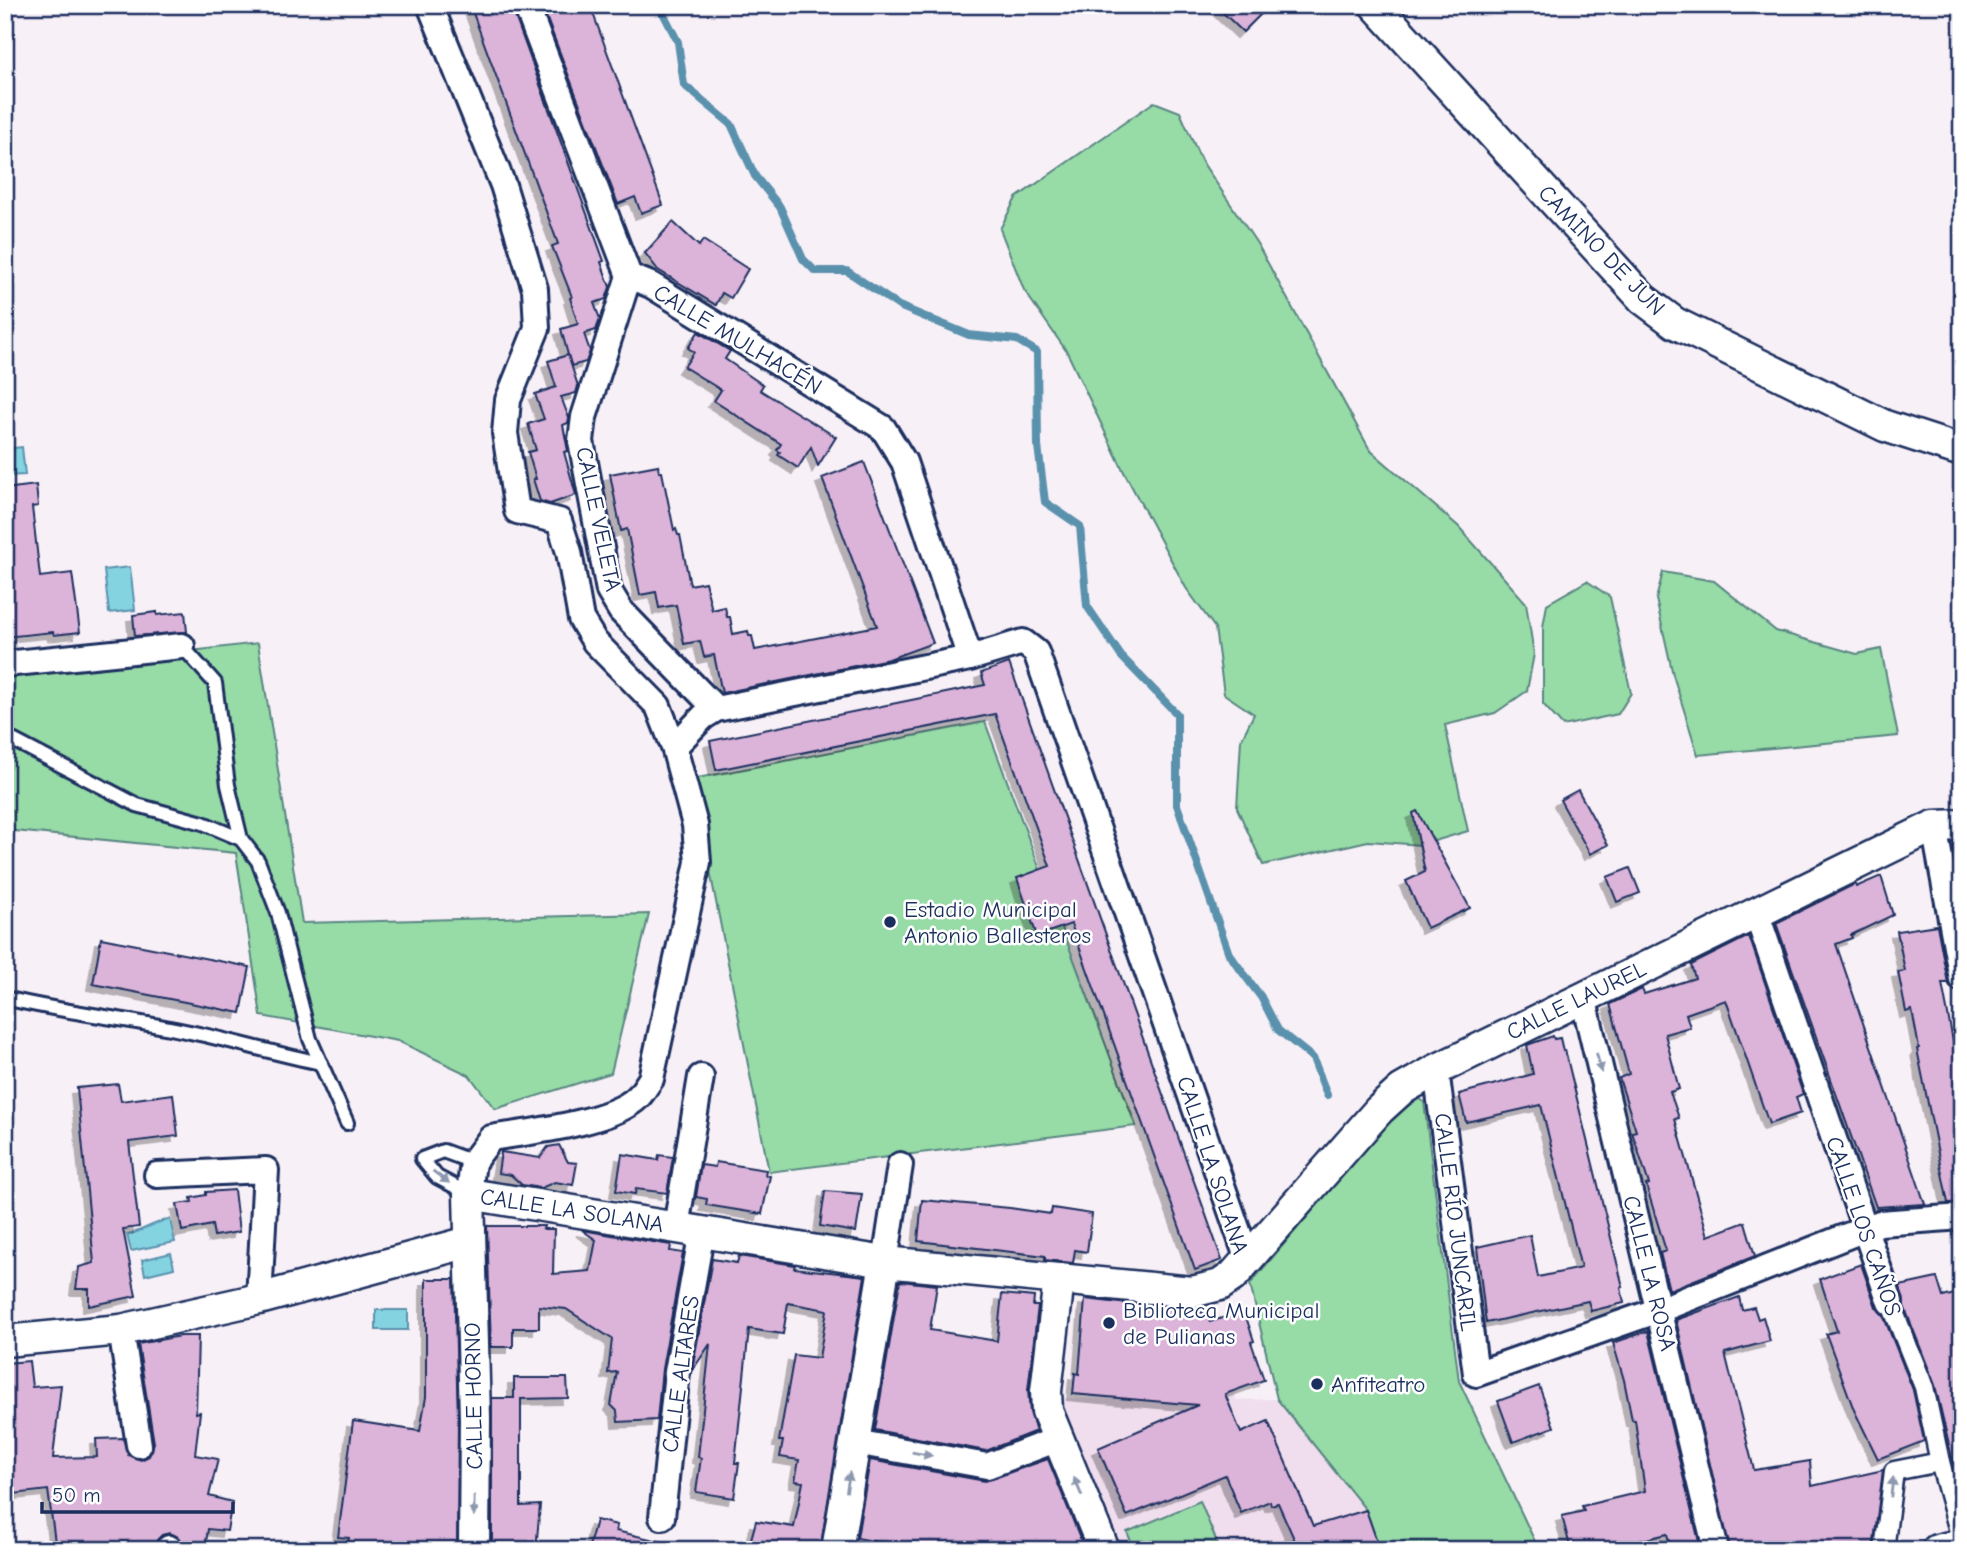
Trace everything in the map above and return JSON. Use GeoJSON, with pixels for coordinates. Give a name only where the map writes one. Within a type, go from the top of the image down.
{"type":"FeatureCollection","features":[{"type":"Feature","properties":{"kind":"street"},"geometry":{"type":"LineString","coordinates":[[430,5],[503,185],[535,289],[537,328],[508,400],[505,433],[517,511],[559,521],[569,552],[580,619],[595,642],[658,706],[674,747],[695,825],[698,862],[651,1079],[637,1098],[610,1113],[569,1124],[491,1138],[473,1162],[469,1194]]}},
{"type":"Feature","properties":{"kind":"street","name":"CALLE MULHACÉN"},"geometry":{"type":"LineString","coordinates":[[526,5],[629,276],[650,285],[883,428],[904,462],[970,658]]}},
{"type":"Feature","properties":{"kind":"street","name":"CAMINO DE JUN"},"geometry":{"type":"LineString","coordinates":[[1375,5],[1643,299],[1675,323],[1885,426],[1962,451]]}},
{"type":"Feature","properties":{"kind":"street","name":"CALLE VELETA"},"geometry":{"type":"LineString","coordinates":[[629,276],[584,417],[581,441],[609,591],[621,611],[716,709]]}},
{"type":"Feature","properties":{"kind":"street","name":"CALLE LA SOLANA"},"geometry":{"type":"LineString","coordinates":[[469,1194],[885,1262],[1192,1292],[1220,1285],[1248,1260],[1036,652],[1023,642],[970,658]]}},
{"type":"Feature","properties":{"kind":"street"},"geometry":{"type":"LineString","coordinates":[[5,664],[182,646]]}},
{"type":"Feature","properties":{"kind":"street"},"geometry":{"type":"LineString","coordinates":[[674,747],[703,717],[716,709],[970,658]]}},
{"type":"Feature","properties":{"kind":"street"},"geometry":{"type":"LineString","coordinates":[[1948,825],[1962,979]]}},
{"type":"Feature","properties":{"kind":"street","name":"CALLE LAUREL"},"geometry":{"type":"LineString","coordinates":[[1248,1260],[1379,1110],[1401,1090],[1436,1070],[1756,912],[1948,825]]}},
{"type":"Feature","properties":{"kind":"street","name":"CALLE LOS CAÑOS"},"geometry":{"type":"LineString","coordinates":[[1756,912],[1890,1302],[1924,1387],[1940,1462],[1962,1543]]}},
{"type":"Feature","properties":{"kind":"street","name":"CALLE LA ROSA"},"geometry":{"type":"LineString","coordinates":[[1583,997],[1716,1550]]}},
{"type":"Feature","properties":{"kind":"street","name":"CALLE RÍO JUNCARIL"},"geometry":{"type":"LineString","coordinates":[[1436,1070],[1476,1374],[1660,1310]]}},
{"type":"Feature","properties":{"kind":"street","name":"CALLE LA SOLANA"},"geometry":{"type":"LineString","coordinates":[[689,1229],[701,1077]]}},
{"type":"Feature","properties":{"kind":"street"},"geometry":{"type":"LineString","coordinates":[[837,1550],[900,1165]]}},
{"type":"Feature","properties":{"kind":"street"},"geometry":{"type":"LineString","coordinates":[[157,1175],[266,1170],[259,1299]]}},
{"type":"Feature","properties":{"kind":"street","name":"CALLE HORNO"},"geometry":{"type":"LineString","coordinates":[[469,1194],[475,1418],[474,1550]]}},
{"type":"Feature","properties":{"kind":"street"},"geometry":{"type":"LineString","coordinates":[[1660,1310],[1880,1223],[1962,1217]]}},
{"type":"Feature","properties":{"kind":"street","name":"CALLE ALTARES"},"geometry":{"type":"LineString","coordinates":[[662,1517],[689,1229]]}},
{"type":"Feature","properties":{"kind":"street"},"geometry":{"type":"LineString","coordinates":[[5,1341],[121,1331],[259,1299],[469,1242]]}},
{"type":"Feature","properties":{"kind":"street"},"geometry":{"type":"LineString","coordinates":[[1059,1279],[1046,1391],[1047,1411],[1104,1550]]}},
{"type":"Feature","properties":{"kind":"street"},"geometry":{"type":"LineString","coordinates":[[121,1331],[139,1445]]}},
{"type":"Feature","properties":{"kind":"street"},"geometry":{"type":"LineString","coordinates":[[855,1442],[987,1466],[1058,1439]]}},
{"type":"Feature","properties":{"kind":"street"},"geometry":{"type":"LineString","coordinates":[[1884,1550],[1894,1471],[1940,1462]]}},
{"type":"Feature","properties":{"kind":"street"},"geometry":{"type":"LineString","coordinates":[[1937,1550],[1962,1543]]}},
{"type":"Feature","properties":{"kind":"lane"},"geometry":{"type":"LineString","coordinates":[[182,646],[215,684],[228,785],[242,839],[258,861],[278,913],[310,1039],[347,1123]]}},
{"type":"Feature","properties":{"kind":"lane"},"geometry":{"type":"LineString","coordinates":[[5,736],[137,805],[203,823],[242,839]]}},
{"type":"Feature","properties":{"kind":"lane"},"geometry":{"type":"LineString","coordinates":[[5,998],[48,1009],[185,1030],[277,1055],[321,1063]]}},
{"type":"Feature","properties":{"kind":"lane"},"geometry":{"type":"LineString","coordinates":[[469,1194],[438,1177],[422,1160],[443,1151],[473,1162]]}},
{"type":"Feature","properties":{"kind":"shaded area"},"geometry":{"type":"Polygon","coordinates":[[[1234,1388],[1236,1400],[1277,1399],[1366,1510],[1380,1550],[1120,1550],[1060,1398],[1217,1401],[1234,1388]]]}},
{"type":"Feature","properties":{"kind":"green space"},"geometry":{"type":"Polygon","coordinates":[[[1154,102],[1180,112],[1201,160],[1258,245],[1370,450],[1458,526],[1526,603],[1534,654],[1527,691],[1495,713],[1445,725],[1468,831],[1421,845],[1368,841],[1263,865],[1237,808],[1241,740],[1254,714],[1224,694],[1215,628],[1186,588],[1124,472],[1067,352],[1024,290],[1000,229],[1016,198],[1154,102]]]}},
{"type":"Feature","properties":{"kind":"green space"},"geometry":{"type":"Polygon","coordinates":[[[1663,572],[1714,581],[1776,631],[1857,654],[1881,649],[1898,736],[1698,755],[1673,675],[1656,599],[1663,572]]]}},
{"type":"Feature","properties":{"kind":"green space"},"geometry":{"type":"Polygon","coordinates":[[[1587,581],[1610,597],[1631,693],[1618,714],[1563,726],[1543,704],[1543,627],[1547,604],[1587,581]]]}},
{"type":"Feature","properties":{"kind":"green space"},"geometry":{"type":"Polygon","coordinates":[[[258,643],[302,923],[649,914],[611,1073],[495,1109],[469,1075],[398,1041],[261,1016],[236,853],[5,830],[5,673],[258,643]]]}},
{"type":"Feature","properties":{"kind":"green space","name":"Estadio Municipal Antonio Ballesteros"},"geometry":{"type":"Polygon","coordinates":[[[985,722],[1136,1126],[769,1172],[692,779],[985,722]]]}},
{"type":"Feature","properties":{"kind":"green space"},"geometry":{"type":"Polygon","coordinates":[[[1419,1098],[1424,1102],[1459,1381],[1539,1550],[1380,1550],[1366,1510],[1277,1399],[1250,1284],[1391,1118],[1419,1098]]]}},
{"type":"Feature","properties":{"kind":"green space"},"geometry":{"type":"Polygon","coordinates":[[[1200,1501],[1220,1550],[1135,1550],[1127,1532],[1200,1501]]]}},
{"type":"Feature","properties":{"kind":"water"},"geometry":{"type":"Polygon","coordinates":[[[22,447],[25,475],[5,476],[5,449],[22,447]]]}},
{"type":"Feature","properties":{"kind":"water"},"geometry":{"type":"Polygon","coordinates":[[[130,567],[135,610],[109,613],[104,570],[130,567]]]}},
{"type":"Feature","properties":{"kind":"water"},"geometry":{"type":"Polygon","coordinates":[[[170,1219],[175,1242],[131,1251],[127,1235],[170,1219]]]}},
{"type":"Feature","properties":{"kind":"water"},"geometry":{"type":"Polygon","coordinates":[[[171,1253],[174,1268],[145,1275],[142,1260],[171,1253]]]}},
{"type":"Feature","properties":{"kind":"water"},"geometry":{"type":"Polygon","coordinates":[[[376,1310],[408,1310],[408,1330],[376,1330],[376,1310]]]}},
{"type":"Feature","properties":{"kind":"building"},"geometry":{"type":"Polygon","coordinates":[[[470,5],[511,5],[604,261],[601,262],[610,287],[606,299],[594,303],[600,319],[596,330],[584,334],[590,351],[586,362],[571,366],[561,329],[578,324],[570,298],[572,297],[552,246],[558,244],[470,5]]]}},
{"type":"Feature","properties":{"kind":"building"},"geometry":{"type":"Polygon","coordinates":[[[590,5],[663,205],[641,213],[635,197],[618,204],[542,6],[590,5]]]}},
{"type":"Feature","properties":{"kind":"building"},"geometry":{"type":"Polygon","coordinates":[[[1215,5],[1270,5],[1243,32],[1215,5]]]}},
{"type":"Feature","properties":{"kind":"building"},"geometry":{"type":"Polygon","coordinates":[[[673,222],[699,246],[703,240],[748,269],[731,298],[722,293],[716,305],[658,270],[645,253],[673,222]]]}},
{"type":"Feature","properties":{"kind":"building"},"geometry":{"type":"Polygon","coordinates":[[[698,332],[730,351],[725,359],[763,385],[760,390],[836,437],[818,466],[811,447],[798,468],[778,455],[780,452],[777,450],[781,444],[714,401],[721,390],[684,367],[694,352],[688,348],[698,332]]]}},
{"type":"Feature","properties":{"kind":"building"},"geometry":{"type":"Polygon","coordinates":[[[568,355],[578,386],[576,393],[561,397],[569,418],[568,423],[563,425],[568,451],[564,452],[576,495],[550,504],[540,501],[533,479],[536,479],[528,452],[536,450],[528,424],[544,419],[535,394],[556,387],[548,361],[568,355]]]}},
{"type":"Feature","properties":{"kind":"building"},"geometry":{"type":"Polygon","coordinates":[[[864,462],[933,643],[889,659],[722,693],[714,655],[704,657],[700,641],[684,644],[676,605],[659,608],[656,592],[640,595],[627,529],[621,531],[610,474],[658,465],[659,472],[662,472],[674,530],[680,535],[690,585],[705,582],[712,610],[725,607],[733,634],[748,631],[755,650],[877,626],[822,478],[864,462]]]}},
{"type":"Feature","properties":{"kind":"building"},"geometry":{"type":"Polygon","coordinates":[[[36,485],[38,506],[32,507],[40,577],[72,573],[80,632],[5,637],[5,489],[36,485]]]}},
{"type":"Feature","properties":{"kind":"building"},"geometry":{"type":"Polygon","coordinates":[[[157,612],[157,615],[185,612],[187,632],[135,636],[133,615],[157,612]]]}},
{"type":"Feature","properties":{"kind":"building"},"geometry":{"type":"Polygon","coordinates":[[[1009,663],[1222,1260],[1195,1270],[1071,924],[1037,936],[1017,878],[1050,866],[995,714],[716,770],[710,741],[985,685],[981,673],[1009,663]]]}},
{"type":"Feature","properties":{"kind":"building"},"geometry":{"type":"Polygon","coordinates":[[[1578,790],[1608,845],[1590,854],[1560,800],[1578,790]]]}},
{"type":"Feature","properties":{"kind":"building"},"geometry":{"type":"Polygon","coordinates":[[[1417,811],[1470,908],[1427,928],[1406,881],[1425,872],[1413,813],[1417,811]]]}},
{"type":"Feature","properties":{"kind":"building"},"geometry":{"type":"Polygon","coordinates":[[[1630,868],[1640,893],[1617,902],[1607,877],[1630,868]]]}},
{"type":"Feature","properties":{"kind":"building"},"geometry":{"type":"Polygon","coordinates":[[[1881,876],[1893,915],[1836,944],[1925,1204],[1876,1207],[1776,923],[1855,884],[1856,887],[1881,876]]]}},
{"type":"Feature","properties":{"kind":"building"},"geometry":{"type":"Polygon","coordinates":[[[1937,925],[1948,983],[1942,983],[1958,1068],[1962,1067],[1962,1202],[1948,1203],[1917,1049],[1919,1048],[1912,1010],[1906,1012],[1898,972],[1905,971],[1897,931],[1937,925]]]}},
{"type":"Feature","properties":{"kind":"building"},"geometry":{"type":"Polygon","coordinates":[[[1749,936],[1803,1094],[1796,1097],[1801,1113],[1769,1124],[1726,1000],[1686,1014],[1690,1027],[1665,1034],[1679,1089],[1670,1092],[1679,1118],[1675,1119],[1708,1236],[1745,1222],[1755,1256],[1669,1290],[1660,1253],[1666,1251],[1632,1132],[1636,1131],[1619,1078],[1629,1074],[1610,1004],[1642,989],[1644,994],[1695,978],[1691,965],[1749,936]]]}},
{"type":"Feature","properties":{"kind":"building"},"geometry":{"type":"Polygon","coordinates":[[[101,938],[250,967],[241,1013],[93,984],[101,938]]]}},
{"type":"Feature","properties":{"kind":"building"},"geometry":{"type":"Polygon","coordinates":[[[1553,1036],[1554,1039],[1560,1038],[1563,1051],[1565,1050],[1623,1287],[1624,1303],[1591,1311],[1588,1301],[1486,1323],[1477,1247],[1530,1235],[1538,1277],[1581,1268],[1541,1105],[1466,1122],[1459,1094],[1533,1074],[1527,1045],[1553,1036]]]}},
{"type":"Feature","properties":{"kind":"building"},"geometry":{"type":"Polygon","coordinates":[[[118,1084],[121,1101],[173,1094],[178,1136],[129,1142],[139,1227],[123,1229],[136,1296],[89,1306],[89,1289],[76,1289],[79,1267],[94,1263],[77,1088],[118,1084]]]}},
{"type":"Feature","properties":{"kind":"building"},"geometry":{"type":"Polygon","coordinates":[[[559,1145],[568,1162],[577,1163],[573,1185],[555,1182],[541,1188],[522,1185],[511,1175],[498,1173],[501,1152],[540,1158],[548,1147],[559,1145]]]}},
{"type":"Feature","properties":{"kind":"building"},"geometry":{"type":"Polygon","coordinates":[[[622,1154],[658,1160],[659,1155],[673,1157],[667,1193],[636,1189],[635,1194],[616,1191],[622,1154]]]}},
{"type":"Feature","properties":{"kind":"building"},"geometry":{"type":"Polygon","coordinates":[[[716,1162],[766,1170],[765,1175],[770,1176],[762,1214],[706,1205],[707,1199],[696,1197],[701,1165],[715,1167],[716,1162]]]}},
{"type":"Feature","properties":{"kind":"building"},"geometry":{"type":"Polygon","coordinates":[[[234,1190],[239,1232],[214,1236],[212,1225],[182,1231],[177,1204],[192,1202],[191,1198],[206,1195],[206,1192],[234,1190]]]}},
{"type":"Feature","properties":{"kind":"building"},"geometry":{"type":"Polygon","coordinates":[[[825,1191],[862,1194],[856,1232],[820,1226],[825,1191]]]}},
{"type":"Feature","properties":{"kind":"building"},"geometry":{"type":"Polygon","coordinates":[[[922,1200],[1051,1214],[1052,1208],[1092,1214],[1087,1252],[1075,1250],[1073,1263],[1045,1260],[1045,1256],[918,1241],[922,1200]]]}},
{"type":"Feature","properties":{"kind":"building"},"geometry":{"type":"Polygon","coordinates":[[[487,1226],[544,1226],[543,1229],[554,1229],[553,1274],[590,1271],[596,1240],[582,1230],[671,1245],[670,1251],[683,1253],[662,1369],[657,1420],[618,1422],[617,1411],[611,1405],[617,1372],[608,1373],[612,1339],[566,1309],[539,1306],[539,1328],[513,1328],[513,1347],[491,1347],[487,1226]]]}},
{"type":"Feature","properties":{"kind":"building"},"geometry":{"type":"Polygon","coordinates":[[[739,1256],[795,1265],[794,1268],[865,1276],[820,1550],[748,1550],[756,1521],[794,1527],[803,1482],[795,1481],[799,1460],[780,1457],[783,1441],[779,1441],[794,1355],[819,1358],[827,1310],[788,1303],[783,1334],[749,1329],[734,1498],[696,1492],[710,1344],[692,1371],[712,1259],[737,1263],[739,1256]]]}},
{"type":"Feature","properties":{"kind":"building"},"geometry":{"type":"Polygon","coordinates":[[[1861,1264],[1876,1307],[1883,1315],[1913,1390],[1924,1441],[1878,1459],[1854,1410],[1826,1334],[1837,1331],[1820,1279],[1861,1264]]]}},
{"type":"Feature","properties":{"kind":"building"},"geometry":{"type":"Polygon","coordinates":[[[1937,1278],[1943,1297],[1962,1292],[1960,1492],[1935,1385],[1904,1306],[1900,1286],[1937,1278]]]}},
{"type":"Feature","properties":{"kind":"building"},"geometry":{"type":"Polygon","coordinates":[[[426,1279],[454,1279],[458,1418],[457,1550],[347,1550],[349,1538],[338,1537],[353,1421],[420,1431],[426,1397],[426,1279]]]}},
{"type":"Feature","properties":{"kind":"building"},"geometry":{"type":"Polygon","coordinates":[[[900,1281],[937,1285],[930,1330],[997,1341],[1002,1294],[1034,1297],[1033,1306],[1038,1306],[1028,1390],[1030,1412],[1036,1431],[986,1451],[875,1430],[900,1281]]]}},
{"type":"Feature","properties":{"kind":"building"},"geometry":{"type":"Polygon","coordinates":[[[1739,1297],[1742,1310],[1754,1307],[1758,1319],[1763,1317],[1770,1341],[1725,1353],[1754,1470],[1810,1461],[1812,1486],[1883,1470],[1873,1550],[1730,1550],[1676,1320],[1739,1297]]]}},
{"type":"Feature","properties":{"kind":"building"},"geometry":{"type":"Polygon","coordinates":[[[1085,1299],[1207,1313],[1210,1322],[1244,1311],[1264,1380],[1225,1394],[1241,1433],[1268,1421],[1313,1526],[1366,1510],[1380,1550],[1299,1550],[1278,1503],[1271,1505],[1270,1501],[1241,1513],[1225,1475],[1127,1516],[1098,1448],[1198,1405],[1073,1394],[1075,1373],[1079,1374],[1085,1299]]]}},
{"type":"Feature","properties":{"kind":"building"},"geometry":{"type":"Polygon","coordinates":[[[1648,1331],[1701,1550],[1671,1550],[1667,1534],[1602,1550],[1571,1550],[1562,1516],[1584,1511],[1582,1506],[1645,1491],[1635,1420],[1632,1420],[1613,1343],[1648,1331]]]}},
{"type":"Feature","properties":{"kind":"building"},"geometry":{"type":"Polygon","coordinates":[[[180,1336],[198,1336],[196,1413],[200,1412],[195,1455],[218,1459],[209,1496],[232,1502],[227,1531],[208,1529],[205,1550],[184,1550],[181,1540],[170,1533],[157,1540],[154,1550],[56,1550],[48,1490],[5,1495],[5,1363],[29,1361],[32,1387],[61,1385],[53,1458],[97,1457],[96,1439],[123,1438],[128,1455],[141,1460],[149,1456],[154,1443],[138,1344],[180,1336]]]}},
{"type":"Feature","properties":{"kind":"building"},"geometry":{"type":"Polygon","coordinates":[[[514,1378],[567,1378],[568,1398],[521,1399],[521,1506],[540,1505],[536,1550],[492,1550],[492,1398],[514,1398],[514,1378]]]}},
{"type":"Feature","properties":{"kind":"building"},"geometry":{"type":"Polygon","coordinates":[[[1539,1386],[1554,1427],[1513,1442],[1498,1401],[1539,1386]]]}},
{"type":"Feature","properties":{"kind":"building"},"geometry":{"type":"Polygon","coordinates":[[[1048,1459],[1085,1550],[895,1550],[896,1545],[857,1538],[870,1460],[985,1481],[1048,1459]]]}},
{"type":"Feature","properties":{"kind":"building"},"geometry":{"type":"Polygon","coordinates":[[[596,1520],[617,1525],[616,1531],[663,1542],[662,1550],[588,1550],[596,1520]]]}},
{"type":"Feature","properties":{"kind":"waterway"},"geometry":{"type":"LineString","coordinates":[[659,5],[678,42],[684,85],[731,124],[755,176],[780,207],[803,259],[815,271],[847,271],[899,306],[969,335],[1017,340],[1037,352],[1038,446],[1045,502],[1080,526],[1087,606],[1121,656],[1177,714],[1177,805],[1229,954],[1261,997],[1278,1030],[1313,1058],[1327,1095]]}},
{"type":"Feature","properties":{"kind":"place","name":"Estadio Municipal Antonio Ballesteros"},"geometry":{"type":"Point","coordinates":[890,922]}},
{"type":"Feature","properties":{"kind":"place","name":"Biblioteca Municipal de Pulianas"},"geometry":{"type":"Point","coordinates":[1109,1323]}},
{"type":"Feature","properties":{"kind":"place","name":"Anfiteatro"},"geometry":{"type":"Point","coordinates":[1317,1384]}}]}
